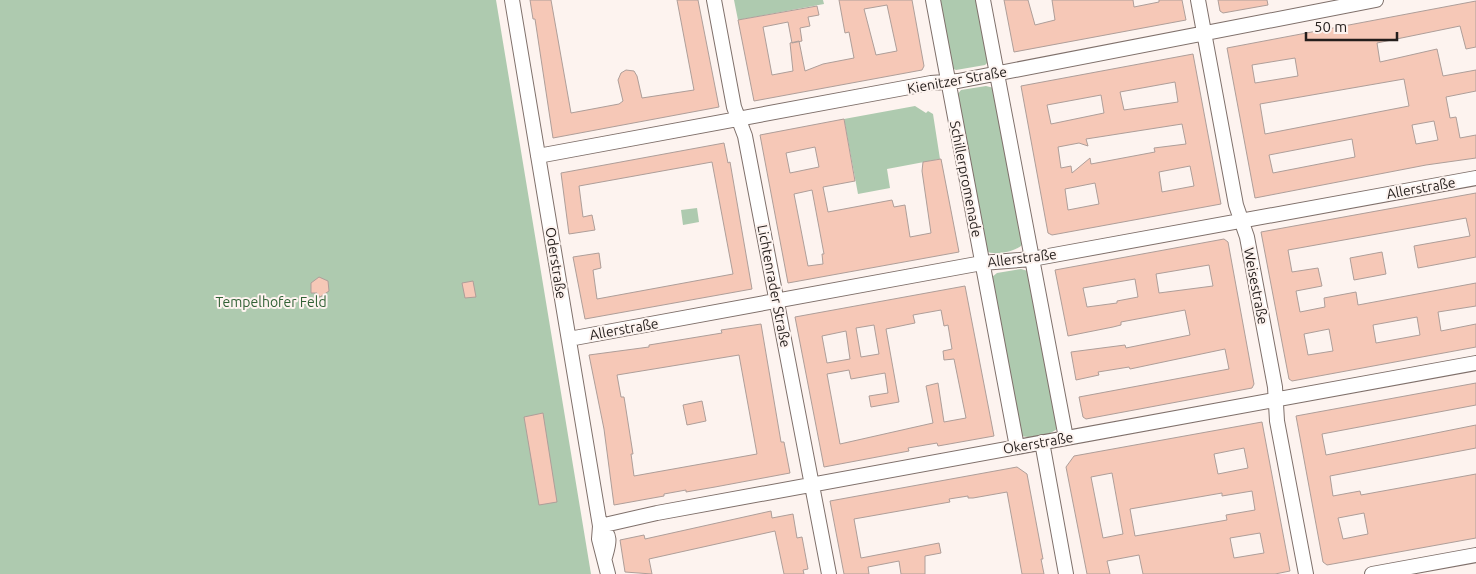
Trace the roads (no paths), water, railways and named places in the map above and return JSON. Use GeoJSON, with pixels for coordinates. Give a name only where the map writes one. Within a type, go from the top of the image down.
{"type":"FeatureCollection","features":[{"type":"Feature","properties":{"kind":"street","name":"Oderstraße"},"geometry":{"type":"LineString","coordinates":[[512,0],[600,526],[608,533],[610,541],[605,557],[608,574]]}},
{"type":"Feature","properties":{"kind":"street","name":"Lichtenrader Straße"},"geometry":{"type":"LineString","coordinates":[[714,0],[734,107],[745,136],[829,574]]}},
{"type":"Feature","properties":{"kind":"street","name":"Schillerpromenade"},"geometry":{"type":"LineString","coordinates":[[933,0],[1017,447]]}},
{"type":"Feature","properties":{"kind":"street"},"geometry":{"type":"LineString","coordinates":[[983,0],[1066,438]]}},
{"type":"Feature","properties":{"kind":"street","name":"Weisestraße"},"geometry":{"type":"LineString","coordinates":[[1198,0],[1236,205],[1246,232],[1276,400],[1277,421],[1306,574]]}},
{"type":"Feature","properties":{"kind":"street","name":"Kienitzer Straße"},"geometry":{"type":"LineString","coordinates":[[538,156],[997,73],[1376,0]]}},
{"type":"Feature","properties":{"kind":"street","name":"Allerstraße"},"geometry":{"type":"LineString","coordinates":[[569,338],[982,263],[1032,259],[1476,178]]}},
{"type":"Feature","properties":{"kind":"street","name":"Okerstraße"},"geometry":{"type":"LineString","coordinates":[[600,526],[1042,442],[1476,363]]}},
{"type":"Feature","properties":{"kind":"street"},"geometry":{"type":"LineString","coordinates":[[1042,442],[1066,574]]}},
{"type":"Feature","properties":{"kind":"street"},"geometry":{"type":"LineString","coordinates":[[1372,574],[1476,555]]}},
{"type":"Feature","properties":{"kind":"park label","name":"Tempelhofer Feld"},"geometry":{"type":"Point","coordinates":[271,302]}}]}
